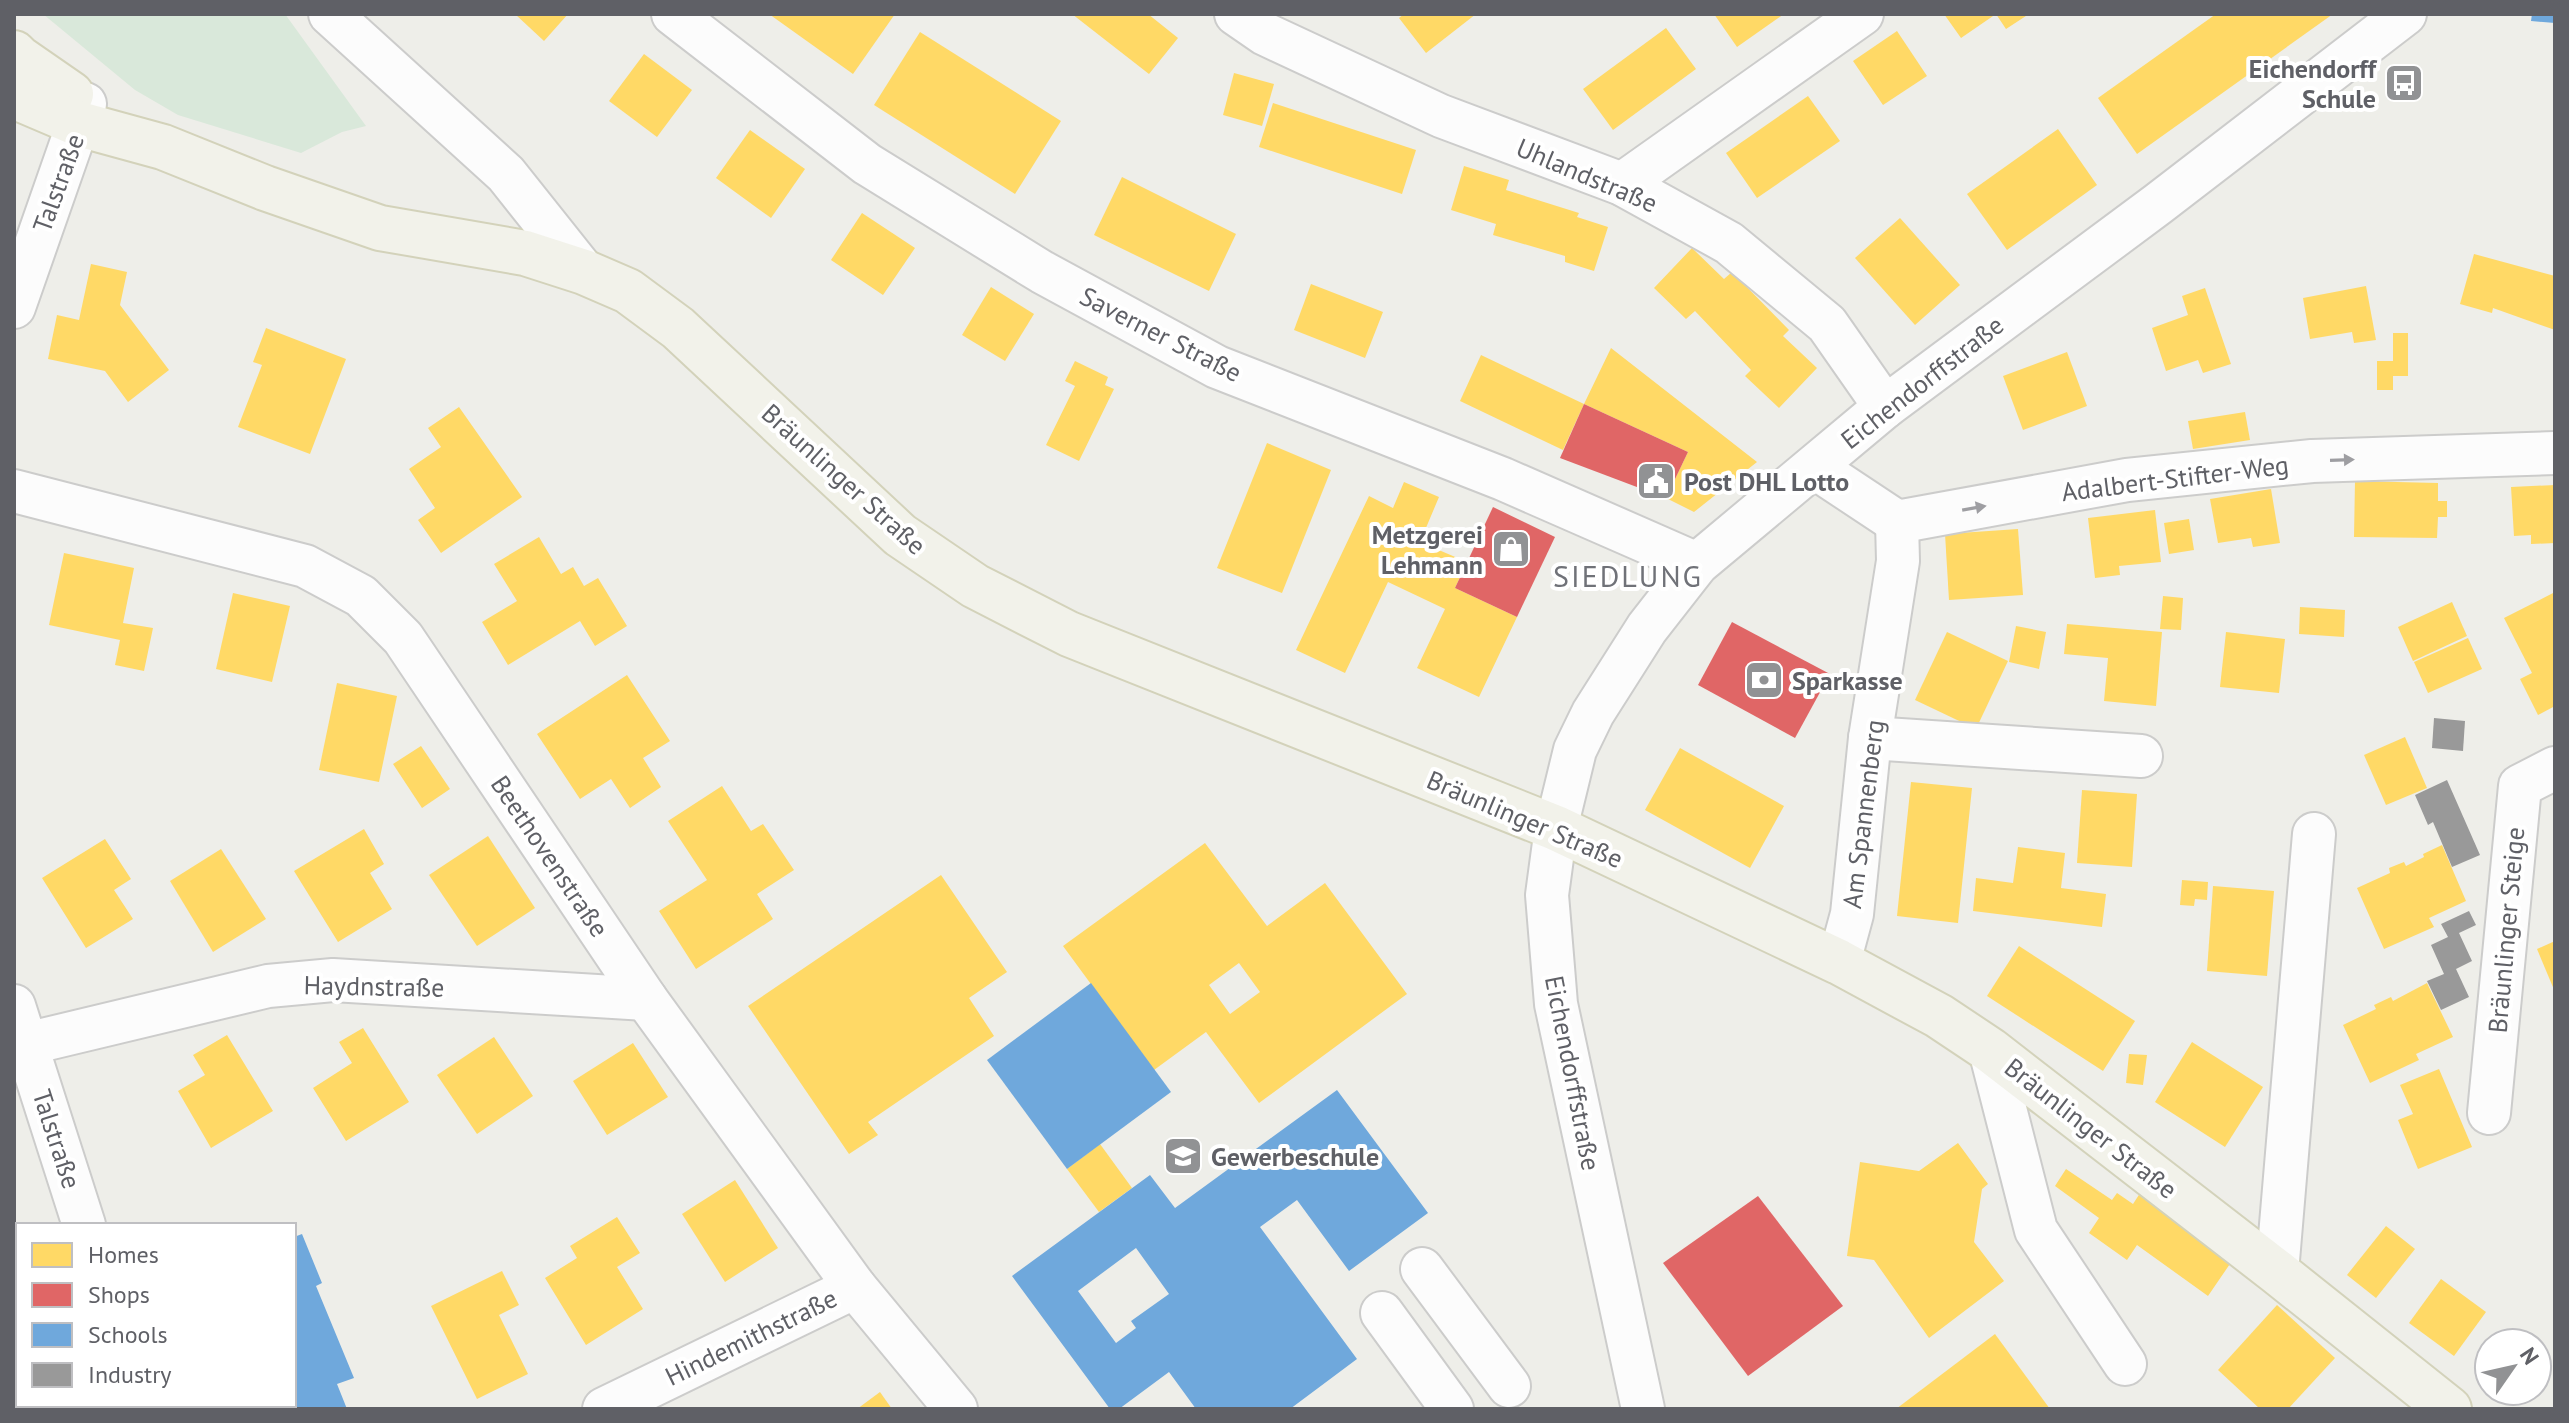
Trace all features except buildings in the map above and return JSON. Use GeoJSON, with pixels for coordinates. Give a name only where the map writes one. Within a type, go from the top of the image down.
{"type":"FeatureCollection","features":[{"type":"Feature","properties":{"kind":"main road","name":"Bräunlinger Straße"},"geometry":{"type":"LineString","coordinates":[[14,53],[82,114]]}},
{"type":"Feature","properties":{"kind":"main road","name":"Bräunlinger Straße"},"geometry":{"type":"LineString","coordinates":[[14,90],[25,101],[82,114],[265,188],[380,228],[525,253],[584,272],[628,291],[678,328],[900,535],[975,586],[1069,634],[1556,828],[1839,962],[1939,1016],[1990,1050],[2449,1409]]}},
{"type":"Feature","properties":{"kind":"street","name":"Bräunlinger Straße"},"geometry":{"type":"LineString","coordinates":[[330,14],[506,174],[584,272]]}},
{"type":"Feature","properties":{"kind":"street","name":"Saverner Straße"},"geometry":{"type":"LineString","coordinates":[[673,14],[867,164],[1042,272],[1217,367],[1503,479],[1697,564]]}},
{"type":"Feature","properties":{"kind":"street"},"geometry":{"type":"LineString","coordinates":[[1622,184],[1862,14]]}},
{"type":"Feature","properties":{"kind":"street","name":"Eichendorffstraße"},"geometry":{"type":"LineString","coordinates":[[1643,1409],[1556,1004],[1547,895],[1556,828],[1575,750],[1593,713],[1647,628],[1697,564],[1885,407],[2158,204],[2405,14]]}},
{"type":"Feature","properties":{"kind":"street","name":"Uhlandstraße"},"geometry":{"type":"LineString","coordinates":[[1265,21],[1441,116],[1622,184],[1729,243],[1827,324],[1885,407]]}},
{"type":"Feature","properties":{"kind":"street","name":"Talstraße"},"geometry":{"type":"LineString","coordinates":[[14,307],[82,114]]}},
{"type":"Feature","properties":{"kind":"street","name":"Adalbert-Stifter-Weg"},"geometry":{"type":"LineString","coordinates":[[1897,522],[2127,480],[2296,462],[2555,453]]}},
{"type":"Feature","properties":{"kind":"street"},"geometry":{"type":"LineString","coordinates":[[1814,467],[1897,522]]}},
{"type":"Feature","properties":{"kind":"street","name":"Beethovenstraße"},"geometry":{"type":"LineString","coordinates":[[14,491],[305,566],[361,596],[403,638],[646,999],[855,1287],[956,1409]]}},
{"type":"Feature","properties":{"kind":"street","name":"Am Spannenberg"},"geometry":{"type":"LineString","coordinates":[[1839,962],[1852,914],[1870,738],[1898,561],[1897,522]]}},
{"type":"Feature","properties":{"kind":"street"},"geometry":{"type":"LineString","coordinates":[[1870,738],[2141,756]]}},
{"type":"Feature","properties":{"kind":"street","name":"Bräunlinger Steige"},"geometry":{"type":"LineString","coordinates":[[2489,1113],[2520,786],[2555,768]]}},
{"type":"Feature","properties":{"kind":"street"},"geometry":{"type":"LineString","coordinates":[[2277,1272],[2314,834]]}},
{"type":"Feature","properties":{"kind":"street","name":"Haydnstraße"},"geometry":{"type":"LineString","coordinates":[[18,1033],[268,986],[333,980],[646,999]]}},
{"type":"Feature","properties":{"kind":"street","name":"Talstraße"},"geometry":{"type":"LineString","coordinates":[[18,1033],[83,1223]]}},
{"type":"Feature","properties":{"kind":"street"},"geometry":{"type":"LineString","coordinates":[[1990,1050],[2036,1230],[2125,1364]]}},
{"type":"Feature","properties":{"kind":"street"},"geometry":{"type":"LineString","coordinates":[[1422,1269],[1504,1401]]}},
{"type":"Feature","properties":{"kind":"street","name":"Hindemithstraße"},"geometry":{"type":"LineString","coordinates":[[604,1409],[855,1287]]}},
{"type":"Feature","properties":{"kind":"street"},"geometry":{"type":"LineString","coordinates":[[1382,1313],[1452,1409]]}},
{"type":"Feature","properties":{"kind":"green space"},"geometry":{"type":"Polygon","coordinates":[[[43,14],[285,14],[366,126],[342,132],[301,153],[178,115],[135,90],[43,14]]]}},
{"type":"Feature","properties":{"kind":"place","name":"Eichendorff Schule"},"geometry":{"type":"Point","coordinates":[2404,83]}},
{"type":"Feature","properties":{"kind":"place","name":"Post DHL Lotto"},"geometry":{"type":"Point","coordinates":[1656,481]}},
{"type":"Feature","properties":{"kind":"place","name":"Metzgerei Lehmann"},"geometry":{"type":"Point","coordinates":[1511,549]}},
{"type":"Feature","properties":{"kind":"place","name":"Sparkasse"},"geometry":{"type":"Point","coordinates":[1764,680]}},
{"type":"Feature","properties":{"kind":"place","name":"Gewerbeschule"},"geometry":{"type":"Point","coordinates":[1183,1156]}},
{"type":"Feature","properties":{"kind":"district","name":"SIEDLUNG"},"geometry":{"type":"Point","coordinates":[1628,575]}}]}
